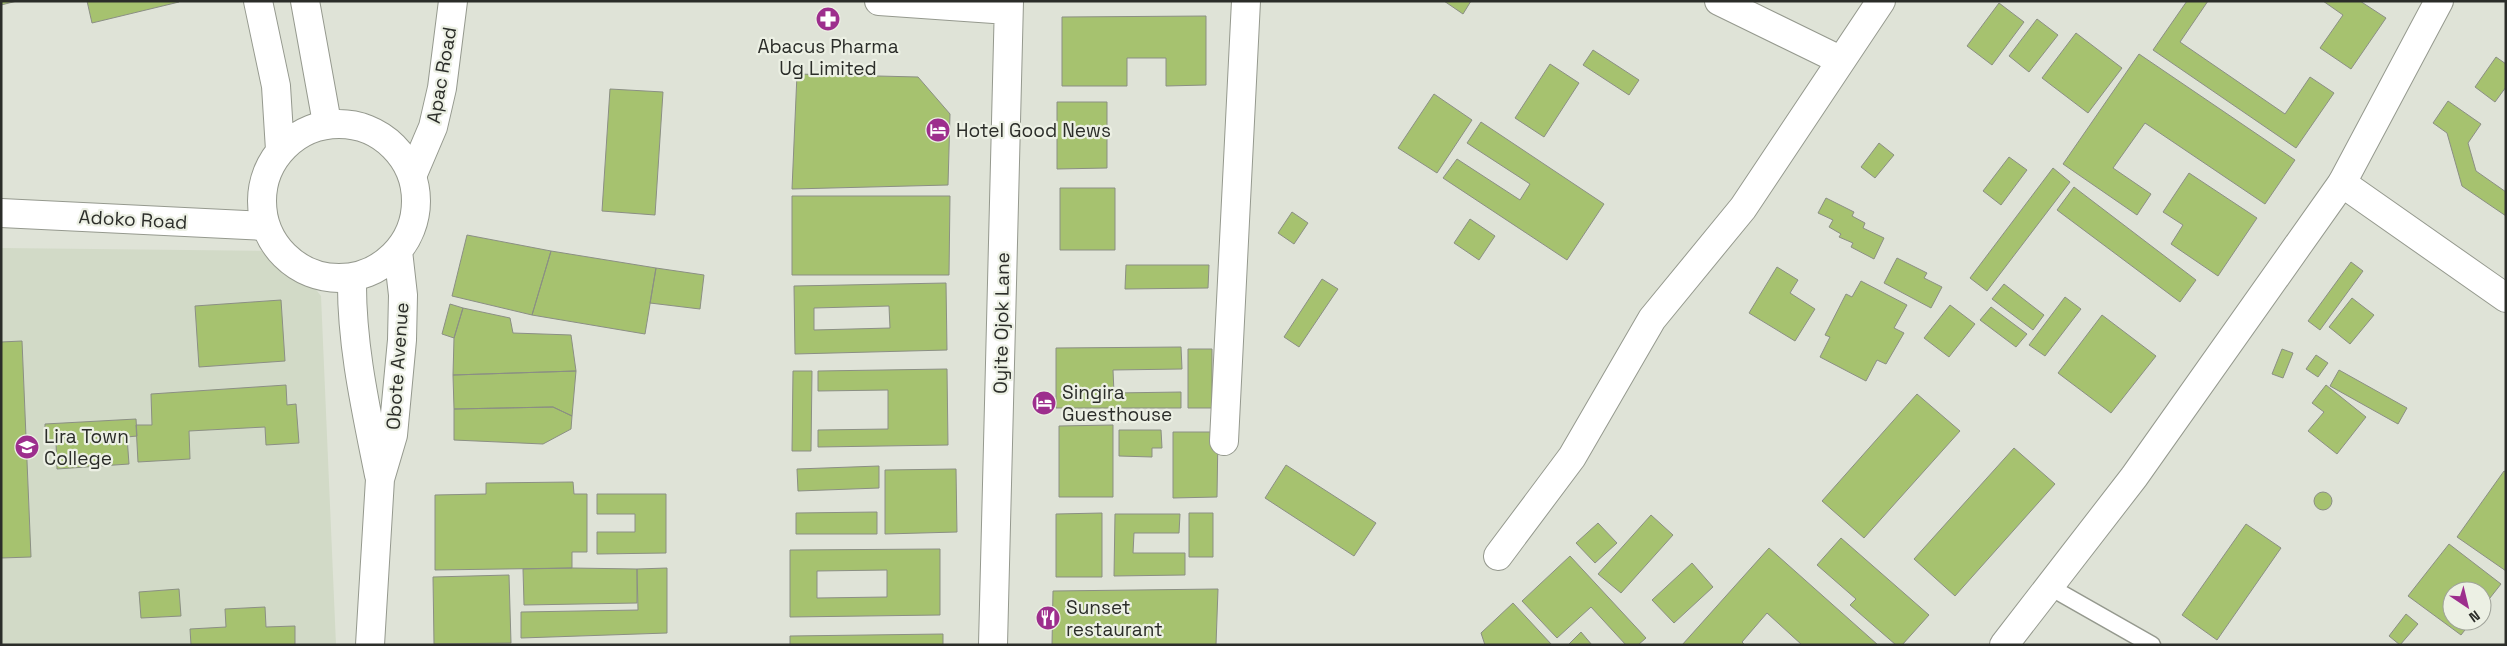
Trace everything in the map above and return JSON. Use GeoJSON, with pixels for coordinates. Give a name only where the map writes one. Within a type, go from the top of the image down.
{"type":"FeatureCollection","features":[{"type":"Feature","properties":{"kind":"street"},"geometry":{"type":"LineString","coordinates":[[258,1],[276,86],[280,150]]}},
{"type":"Feature","properties":{"kind":"street"},"geometry":{"type":"LineString","coordinates":[[305,1],[327,124]]}},
{"type":"Feature","properties":{"kind":"street","name":"Apac Road"},"geometry":{"type":"LineString","coordinates":[[413,174],[433,127],[442,88],[453,1]]}},
{"type":"Feature","properties":{"kind":"street"},"geometry":{"type":"LineString","coordinates":[[880,1],[1009,6]]}},
{"type":"Feature","properties":{"kind":"street"},"geometry":{"type":"LineString","coordinates":[[1224,441],[1246,1]]}},
{"type":"Feature","properties":{"kind":"street"},"geometry":{"type":"LineString","coordinates":[[1719,1],[1840,60]]}},
{"type":"Feature","properties":{"kind":"street"},"geometry":{"type":"LineString","coordinates":[[1498,556],[1572,457],[1652,319],[1743,208],[1881,1]]}},
{"type":"Feature","properties":{"kind":"street"},"geometry":{"type":"LineString","coordinates":[[2004,645],[2134,477],[2342,183],[2439,1]]}},
{"type":"Feature","properties":{"kind":"street","name":"Oyite Ojok Lane"},"geometry":{"type":"LineString","coordinates":[[993,645],[1009,6]]}},
{"type":"Feature","properties":{"kind":"street"},"geometry":{"type":"LineString","coordinates":[[327,124],[354,124],[379,133],[399,151],[413,174],[417,201],[412,228],[398,251],[377,269],[352,278],[324,278],[299,268],[278,250],[265,226],[261,200],[266,173],[280,150],[301,133],[327,124]]}},
{"type":"Feature","properties":{"kind":"street"},"geometry":{"type":"LineString","coordinates":[[2342,183],[2506,298]]}},
{"type":"Feature","properties":{"kind":"street","name":"Adoko Road"},"geometry":{"type":"LineString","coordinates":[[1,213],[265,226]]}},
{"type":"Feature","properties":{"kind":"street","name":"Obote Avenue"},"geometry":{"type":"LineString","coordinates":[[370,645],[380,479],[393,435],[402,340],[403,295],[398,251]]}},
{"type":"Feature","properties":{"kind":"street","name":"Obote Avenue"},"geometry":{"type":"LineString","coordinates":[[352,278],[351,308],[355,343],[380,479]]}},
{"type":"Feature","properties":{"kind":"lane"},"geometry":{"type":"LineString","coordinates":[[2050,586],[2152,645]]}},
{"type":"Feature","properties":{"kind":"shaded area"},"geometry":{"type":"Polygon","coordinates":[[[1,248],[286,251],[321,296],[336,645],[1,645],[1,248]]]}},
{"type":"Feature","properties":{"kind":"building"},"geometry":{"type":"Polygon","coordinates":[[[1,1],[17,1],[1,5],[1,1]]]}},
{"type":"Feature","properties":{"kind":"building"},"geometry":{"type":"Polygon","coordinates":[[[87,1],[178,1],[179,2],[92,23],[87,1]]]}},
{"type":"Feature","properties":{"kind":"building"},"geometry":{"type":"Polygon","coordinates":[[[1444,1],[1471,1],[1463,14],[1444,1]]]}},
{"type":"Feature","properties":{"kind":"building"},"geometry":{"type":"Polygon","coordinates":[[[2187,1],[2208,1],[2180,42],[2285,114],[2310,77],[2334,93],[2296,148],[2153,50],[2187,1]]]}},
{"type":"Feature","properties":{"kind":"building"},"geometry":{"type":"Polygon","coordinates":[[[2323,1],[2360,1],[2386,18],[2351,69],[2320,48],[2343,15],[2323,1]]]}},
{"type":"Feature","properties":{"kind":"building"},"geometry":{"type":"Polygon","coordinates":[[[1999,3],[2024,22],[1992,65],[1967,46],[1999,3]]]}},
{"type":"Feature","properties":{"kind":"building"},"geometry":{"type":"Polygon","coordinates":[[[1206,16],[1206,85],[1166,86],[1166,58],[1127,58],[1127,86],[1062,86],[1062,17],[1206,16]]]}},
{"type":"Feature","properties":{"kind":"building"},"geometry":{"type":"Polygon","coordinates":[[[2037,19],[2058,35],[2029,72],[2009,56],[2037,19]]]}},
{"type":"Feature","properties":{"kind":"building"},"geometry":{"type":"Polygon","coordinates":[[[2076,33],[2122,68],[2088,113],[2042,78],[2076,33]]]}},
{"type":"Feature","properties":{"kind":"building"},"geometry":{"type":"Polygon","coordinates":[[[1593,50],[1639,80],[1629,95],[1583,65],[1593,50]]]}},
{"type":"Feature","properties":{"kind":"building"},"geometry":{"type":"Polygon","coordinates":[[[2139,54],[2295,160],[2265,204],[2145,123],[2113,168],[2151,194],[2137,215],[2063,164],[2139,54]]]}},
{"type":"Feature","properties":{"kind":"building"},"geometry":{"type":"Polygon","coordinates":[[[2496,57],[2506,64],[2506,87],[2495,102],[2475,87],[2496,57]]]}},
{"type":"Feature","properties":{"kind":"building"},"geometry":{"type":"Polygon","coordinates":[[[1550,64],[1579,83],[1544,137],[1515,118],[1550,64]]]}},
{"type":"Feature","properties":{"kind":"building"},"geometry":{"type":"Polygon","coordinates":[[[797,74],[918,77],[950,114],[948,185],[792,189],[797,74]]]}},
{"type":"Feature","properties":{"kind":"building"},"geometry":{"type":"Polygon","coordinates":[[[610,89],[663,92],[655,215],[602,211],[610,89]]]}},
{"type":"Feature","properties":{"kind":"building"},"geometry":{"type":"Polygon","coordinates":[[[1434,94],[1472,120],[1437,173],[1398,148],[1434,94]]]}},
{"type":"Feature","properties":{"kind":"building"},"geometry":{"type":"Polygon","coordinates":[[[2448,101],[2481,124],[2468,143],[2476,171],[2506,192],[2506,216],[2462,186],[2447,133],[2433,123],[2448,101]]]}},
{"type":"Feature","properties":{"kind":"building"},"geometry":{"type":"Polygon","coordinates":[[[1057,102],[1107,102],[1107,168],[1057,169],[1057,102]]]}},
{"type":"Feature","properties":{"kind":"building"},"geometry":{"type":"Polygon","coordinates":[[[1481,122],[1604,204],[1567,260],[1443,178],[1457,159],[1520,200],[1530,184],[1467,143],[1481,122]]]}},
{"type":"Feature","properties":{"kind":"building"},"geometry":{"type":"Polygon","coordinates":[[[1879,143],[1894,155],[1875,178],[1861,167],[1879,143]]]}},
{"type":"Feature","properties":{"kind":"building"},"geometry":{"type":"Polygon","coordinates":[[[2009,157],[2027,170],[2001,205],[1983,191],[2009,157]]]}},
{"type":"Feature","properties":{"kind":"building"},"geometry":{"type":"Polygon","coordinates":[[[2053,168],[2070,182],[1987,291],[1970,278],[2053,168]]]}},
{"type":"Feature","properties":{"kind":"building"},"geometry":{"type":"Polygon","coordinates":[[[2189,173],[2257,218],[2218,276],[2171,244],[2183,225],[2163,212],[2189,173]]]}},
{"type":"Feature","properties":{"kind":"building"},"geometry":{"type":"Polygon","coordinates":[[[2074,187],[2196,280],[2180,302],[2057,210],[2074,187]]]}},
{"type":"Feature","properties":{"kind":"building"},"geometry":{"type":"Polygon","coordinates":[[[1060,188],[1115,188],[1115,250],[1060,250],[1060,188]]]}},
{"type":"Feature","properties":{"kind":"building"},"geometry":{"type":"Polygon","coordinates":[[[792,196],[950,196],[949,275],[792,275],[792,196]]]}},
{"type":"Feature","properties":{"kind":"building"},"geometry":{"type":"Polygon","coordinates":[[[1826,198],[1854,212],[1852,216],[1865,223],[1863,228],[1884,238],[1874,259],[1851,247],[1853,243],[1839,237],[1841,234],[1829,227],[1833,220],[1818,213],[1826,198]]]}},
{"type":"Feature","properties":{"kind":"building"},"geometry":{"type":"Polygon","coordinates":[[[1292,212],[1308,223],[1294,244],[1278,233],[1292,212]]]}},
{"type":"Feature","properties":{"kind":"building"},"geometry":{"type":"Polygon","coordinates":[[[1470,219],[1495,236],[1479,260],[1454,243],[1470,219]]]}},
{"type":"Feature","properties":{"kind":"building"},"geometry":{"type":"Polygon","coordinates":[[[467,235],[551,251],[532,315],[452,296],[467,235]]]}},
{"type":"Feature","properties":{"kind":"building"},"geometry":{"type":"Polygon","coordinates":[[[551,251],[656,268],[645,334],[532,315],[551,251]]]}},
{"type":"Feature","properties":{"kind":"building"},"geometry":{"type":"Polygon","coordinates":[[[1897,258],[1927,273],[1924,278],[1942,287],[1931,308],[1884,283],[1897,258]]]}},
{"type":"Feature","properties":{"kind":"building"},"geometry":{"type":"Polygon","coordinates":[[[2351,262],[2363,271],[2320,330],[2308,321],[2351,262]]]}},
{"type":"Feature","properties":{"kind":"building"},"geometry":{"type":"Polygon","coordinates":[[[1126,265],[1209,265],[1208,288],[1125,289],[1126,265]]]}},
{"type":"Feature","properties":{"kind":"building"},"geometry":{"type":"Polygon","coordinates":[[[1777,267],[1798,280],[1790,293],[1815,309],[1795,341],[1749,313],[1777,267]]]}},
{"type":"Feature","properties":{"kind":"building"},"geometry":{"type":"Polygon","coordinates":[[[656,268],[704,275],[700,309],[650,303],[656,268]]]}},
{"type":"Feature","properties":{"kind":"building"},"geometry":{"type":"Polygon","coordinates":[[[1322,279],[1338,289],[1299,347],[1284,337],[1322,279]]]}},
{"type":"Feature","properties":{"kind":"building"},"geometry":{"type":"Polygon","coordinates":[[[1861,281],[1907,305],[1894,328],[1904,333],[1886,364],[1877,360],[1866,381],[1820,357],[1830,337],[1825,335],[1846,294],[1852,297],[1861,281]]]}},
{"type":"Feature","properties":{"kind":"building"},"geometry":{"type":"Polygon","coordinates":[[[946,283],[947,350],[795,354],[794,286],[946,283]],[[889,306],[814,308],[814,330],[890,328],[889,306]]]}},
{"type":"Feature","properties":{"kind":"building"},"geometry":{"type":"Polygon","coordinates":[[[2004,284],[2044,315],[2033,330],[1992,299],[2004,284]]]}},
{"type":"Feature","properties":{"kind":"building"},"geometry":{"type":"Polygon","coordinates":[[[2065,297],[2081,309],[2045,356],[2029,345],[2065,297]]]}},
{"type":"Feature","properties":{"kind":"building"},"geometry":{"type":"Polygon","coordinates":[[[2352,298],[2374,315],[2350,344],[2329,327],[2352,298]]]}},
{"type":"Feature","properties":{"kind":"building"},"geometry":{"type":"Polygon","coordinates":[[[281,300],[285,361],[199,367],[195,306],[281,300]]]}},
{"type":"Feature","properties":{"kind":"building"},"geometry":{"type":"Polygon","coordinates":[[[450,304],[463,308],[454,338],[442,334],[450,304]]]}},
{"type":"Feature","properties":{"kind":"building"},"geometry":{"type":"Polygon","coordinates":[[[1950,305],[1975,324],[1949,357],[1924,338],[1950,305]]]}},
{"type":"Feature","properties":{"kind":"building"},"geometry":{"type":"Polygon","coordinates":[[[1991,307],[2027,334],[2016,347],[1980,320],[1991,307]]]}},
{"type":"Feature","properties":{"kind":"building"},"geometry":{"type":"Polygon","coordinates":[[[463,308],[510,318],[513,333],[571,335],[576,371],[453,375],[454,338],[463,308]]]}},
{"type":"Feature","properties":{"kind":"building"},"geometry":{"type":"Polygon","coordinates":[[[2102,315],[2156,356],[2111,413],[2058,373],[2102,315]]]}},
{"type":"Feature","properties":{"kind":"building"},"geometry":{"type":"Polygon","coordinates":[[[22,341],[31,557],[1,558],[1,342],[22,341]]]}},
{"type":"Feature","properties":{"kind":"building"},"geometry":{"type":"Polygon","coordinates":[[[1181,347],[1182,369],[1113,370],[1114,393],[1181,392],[1181,408],[1056,408],[1056,348],[1181,347]]]}},
{"type":"Feature","properties":{"kind":"building"},"geometry":{"type":"Polygon","coordinates":[[[1188,349],[1212,349],[1212,408],[1188,408],[1188,349]]]}},
{"type":"Feature","properties":{"kind":"building"},"geometry":{"type":"Polygon","coordinates":[[[2282,349],[2293,353],[2283,378],[2272,374],[2282,349]]]}},
{"type":"Feature","properties":{"kind":"building"},"geometry":{"type":"Polygon","coordinates":[[[2316,355],[2328,363],[2318,377],[2306,369],[2316,355]]]}},
{"type":"Feature","properties":{"kind":"building"},"geometry":{"type":"Polygon","coordinates":[[[947,369],[948,445],[818,447],[818,430],[888,429],[888,390],[818,391],[818,371],[947,369]]]}},
{"type":"Feature","properties":{"kind":"building"},"geometry":{"type":"Polygon","coordinates":[[[2339,370],[2407,408],[2398,424],[2330,386],[2339,370]]]}},
{"type":"Feature","properties":{"kind":"building"},"geometry":{"type":"Polygon","coordinates":[[[576,371],[572,416],[553,407],[454,409],[453,375],[576,371]]]}},
{"type":"Feature","properties":{"kind":"building"},"geometry":{"type":"Polygon","coordinates":[[[793,371],[812,371],[811,451],[792,451],[793,371]]]}},
{"type":"Feature","properties":{"kind":"building"},"geometry":{"type":"Polygon","coordinates":[[[286,385],[287,405],[296,404],[299,443],[266,445],[265,427],[189,431],[190,459],[138,462],[136,425],[152,425],[151,394],[286,385]]]}},
{"type":"Feature","properties":{"kind":"building"},"geometry":{"type":"Polygon","coordinates":[[[2326,385],[2366,417],[2337,454],[2308,431],[2324,412],[2312,403],[2326,385]]]}},
{"type":"Feature","properties":{"kind":"building"},"geometry":{"type":"Polygon","coordinates":[[[1917,394],[1960,431],[1864,538],[1822,501],[1917,394]]]}},
{"type":"Feature","properties":{"kind":"building"},"geometry":{"type":"Polygon","coordinates":[[[553,407],[572,416],[571,429],[543,444],[454,440],[454,409],[553,407]]]}},
{"type":"Feature","properties":{"kind":"building"},"geometry":{"type":"Polygon","coordinates":[[[136,419],[137,436],[127,437],[129,464],[57,469],[56,442],[45,443],[45,424],[136,419]]]}},
{"type":"Feature","properties":{"kind":"building"},"geometry":{"type":"Polygon","coordinates":[[[1113,425],[1113,497],[1059,497],[1059,426],[1113,425]]]}},
{"type":"Feature","properties":{"kind":"building"},"geometry":{"type":"Polygon","coordinates":[[[1119,430],[1161,430],[1162,448],[1152,448],[1152,457],[1119,456],[1119,430]]]}},
{"type":"Feature","properties":{"kind":"building"},"geometry":{"type":"Polygon","coordinates":[[[1173,432],[1218,432],[1217,497],[1173,498],[1173,432]]]}},
{"type":"Feature","properties":{"kind":"building"},"geometry":{"type":"Polygon","coordinates":[[[2014,448],[2055,484],[1955,596],[1914,559],[2014,448]]]}},
{"type":"Feature","properties":{"kind":"building"},"geometry":{"type":"Polygon","coordinates":[[[1286,465],[1376,523],[1354,556],[1265,498],[1286,465]]]}},
{"type":"Feature","properties":{"kind":"building"},"geometry":{"type":"Polygon","coordinates":[[[879,466],[879,488],[798,491],[797,469],[879,466]]]}},
{"type":"Feature","properties":{"kind":"building"},"geometry":{"type":"Polygon","coordinates":[[[956,469],[957,532],[885,534],[885,470],[956,469]]]}},
{"type":"Feature","properties":{"kind":"building"},"geometry":{"type":"Polygon","coordinates":[[[2504,471],[2506,472],[2506,571],[2457,537],[2504,471]]]}},
{"type":"Feature","properties":{"kind":"building"},"geometry":{"type":"Polygon","coordinates":[[[573,482],[574,494],[587,494],[587,552],[572,552],[572,568],[435,570],[435,495],[486,494],[486,483],[573,482]]]}},
{"type":"Feature","properties":{"kind":"building"},"geometry":{"type":"Polygon","coordinates":[[[2319,492],[2327,492],[2332,497],[2330,508],[2319,510],[2314,505],[2314,497],[2319,492]]]}},
{"type":"Feature","properties":{"kind":"building"},"geometry":{"type":"Polygon","coordinates":[[[597,494],[666,494],[666,553],[597,554],[597,532],[635,532],[635,514],[597,514],[597,494]]]}},
{"type":"Feature","properties":{"kind":"building"},"geometry":{"type":"Polygon","coordinates":[[[877,512],[877,534],[796,534],[796,513],[877,512]]]}},
{"type":"Feature","properties":{"kind":"building"},"geometry":{"type":"Polygon","coordinates":[[[1102,513],[1102,577],[1056,577],[1056,514],[1102,513]]]}},
{"type":"Feature","properties":{"kind":"building"},"geometry":{"type":"Polygon","coordinates":[[[1189,513],[1213,513],[1213,557],[1189,557],[1189,513]]]}},
{"type":"Feature","properties":{"kind":"building"},"geometry":{"type":"Polygon","coordinates":[[[1115,514],[1180,514],[1179,533],[1134,533],[1133,553],[1185,553],[1185,575],[1114,576],[1115,514]]]}},
{"type":"Feature","properties":{"kind":"building"},"geometry":{"type":"Polygon","coordinates":[[[1651,515],[1673,535],[1621,593],[1598,574],[1651,515]]]}},
{"type":"Feature","properties":{"kind":"building"},"geometry":{"type":"Polygon","coordinates":[[[1598,523],[1617,543],[1595,563],[1576,543],[1598,523]]]}},
{"type":"Feature","properties":{"kind":"building"},"geometry":{"type":"Polygon","coordinates":[[[2246,524],[2281,548],[2217,640],[2182,615],[2246,524]]]}},
{"type":"Feature","properties":{"kind":"building"},"geometry":{"type":"Polygon","coordinates":[[[1841,538],[1929,615],[1902,645],[1896,645],[1850,605],[1856,599],[1817,565],[1841,538]]]}},
{"type":"Feature","properties":{"kind":"building"},"geometry":{"type":"Polygon","coordinates":[[[2449,544],[2501,584],[2492,595],[2492,581],[2442,581],[2442,621],[2408,596],[2449,544]]]}},
{"type":"Feature","properties":{"kind":"building"},"geometry":{"type":"Polygon","coordinates":[[[1769,548],[1878,645],[1802,645],[1767,613],[1742,642],[1745,645],[1682,645],[1769,548]]]}},
{"type":"Feature","properties":{"kind":"building"},"geometry":{"type":"Polygon","coordinates":[[[940,549],[940,615],[790,617],[790,550],[940,549]],[[887,570],[817,571],[817,598],[887,597],[887,570]]]}},
{"type":"Feature","properties":{"kind":"building"},"geometry":{"type":"Polygon","coordinates":[[[1570,556],[1646,638],[1638,645],[1626,645],[1591,607],[1557,638],[1522,601],[1570,556]]]}},
{"type":"Feature","properties":{"kind":"building"},"geometry":{"type":"Polygon","coordinates":[[[1692,563],[1713,587],[1674,623],[1652,600],[1692,563]]]}},
{"type":"Feature","properties":{"kind":"building"},"geometry":{"type":"Polygon","coordinates":[[[667,568],[667,633],[521,638],[521,612],[638,610],[637,569],[667,568]]]}},
{"type":"Feature","properties":{"kind":"building"},"geometry":{"type":"Polygon","coordinates":[[[523,569],[637,569],[637,603],[524,605],[523,569]]]}},
{"type":"Feature","properties":{"kind":"building"},"geometry":{"type":"Polygon","coordinates":[[[509,575],[511,643],[434,644],[433,577],[509,575]]]}},
{"type":"Feature","properties":{"kind":"building"},"geometry":{"type":"Polygon","coordinates":[[[179,589],[181,616],[141,618],[139,592],[179,589]]]}},
{"type":"Feature","properties":{"kind":"building"},"geometry":{"type":"Polygon","coordinates":[[[1218,589],[1216,645],[1052,645],[1053,591],[1218,589]]]}},
{"type":"Feature","properties":{"kind":"building"},"geometry":{"type":"Polygon","coordinates":[[[1513,603],[1552,645],[1485,645],[1481,633],[1513,603]]]}},
{"type":"Feature","properties":{"kind":"building"},"geometry":{"type":"Polygon","coordinates":[[[265,607],[266,627],[295,626],[295,645],[191,645],[190,629],[226,627],[225,609],[265,607]]]}},
{"type":"Feature","properties":{"kind":"building"},"geometry":{"type":"Polygon","coordinates":[[[2406,614],[2418,624],[2400,645],[2389,636],[2406,614]]]}},
{"type":"Feature","properties":{"kind":"building"},"geometry":{"type":"Polygon","coordinates":[[[2456,631],[2464,631],[2461,635],[2456,631]]]}},
{"type":"Feature","properties":{"kind":"building"},"geometry":{"type":"Polygon","coordinates":[[[1581,632],[1592,645],[1568,645],[1581,632]]]}},
{"type":"Feature","properties":{"kind":"building"},"geometry":{"type":"Polygon","coordinates":[[[943,634],[943,645],[790,645],[790,636],[943,634]]]}},
{"type":"Feature","properties":{"kind":"place","name":"Abacus Pharma Ug Limited"},"geometry":{"type":"Point","coordinates":[828,19]}},
{"type":"Feature","properties":{"kind":"place","name":"Hotel Good News"},"geometry":{"type":"Point","coordinates":[938,130]}},
{"type":"Feature","properties":{"kind":"place","name":"Singira Guesthouse"},"geometry":{"type":"Point","coordinates":[1044,403]}},
{"type":"Feature","properties":{"kind":"place","name":"Lira Town College"},"geometry":{"type":"Point","coordinates":[27,447]}},
{"type":"Feature","properties":{"kind":"place","name":"Sunset restaurant"},"geometry":{"type":"Point","coordinates":[1048,618]}}]}
